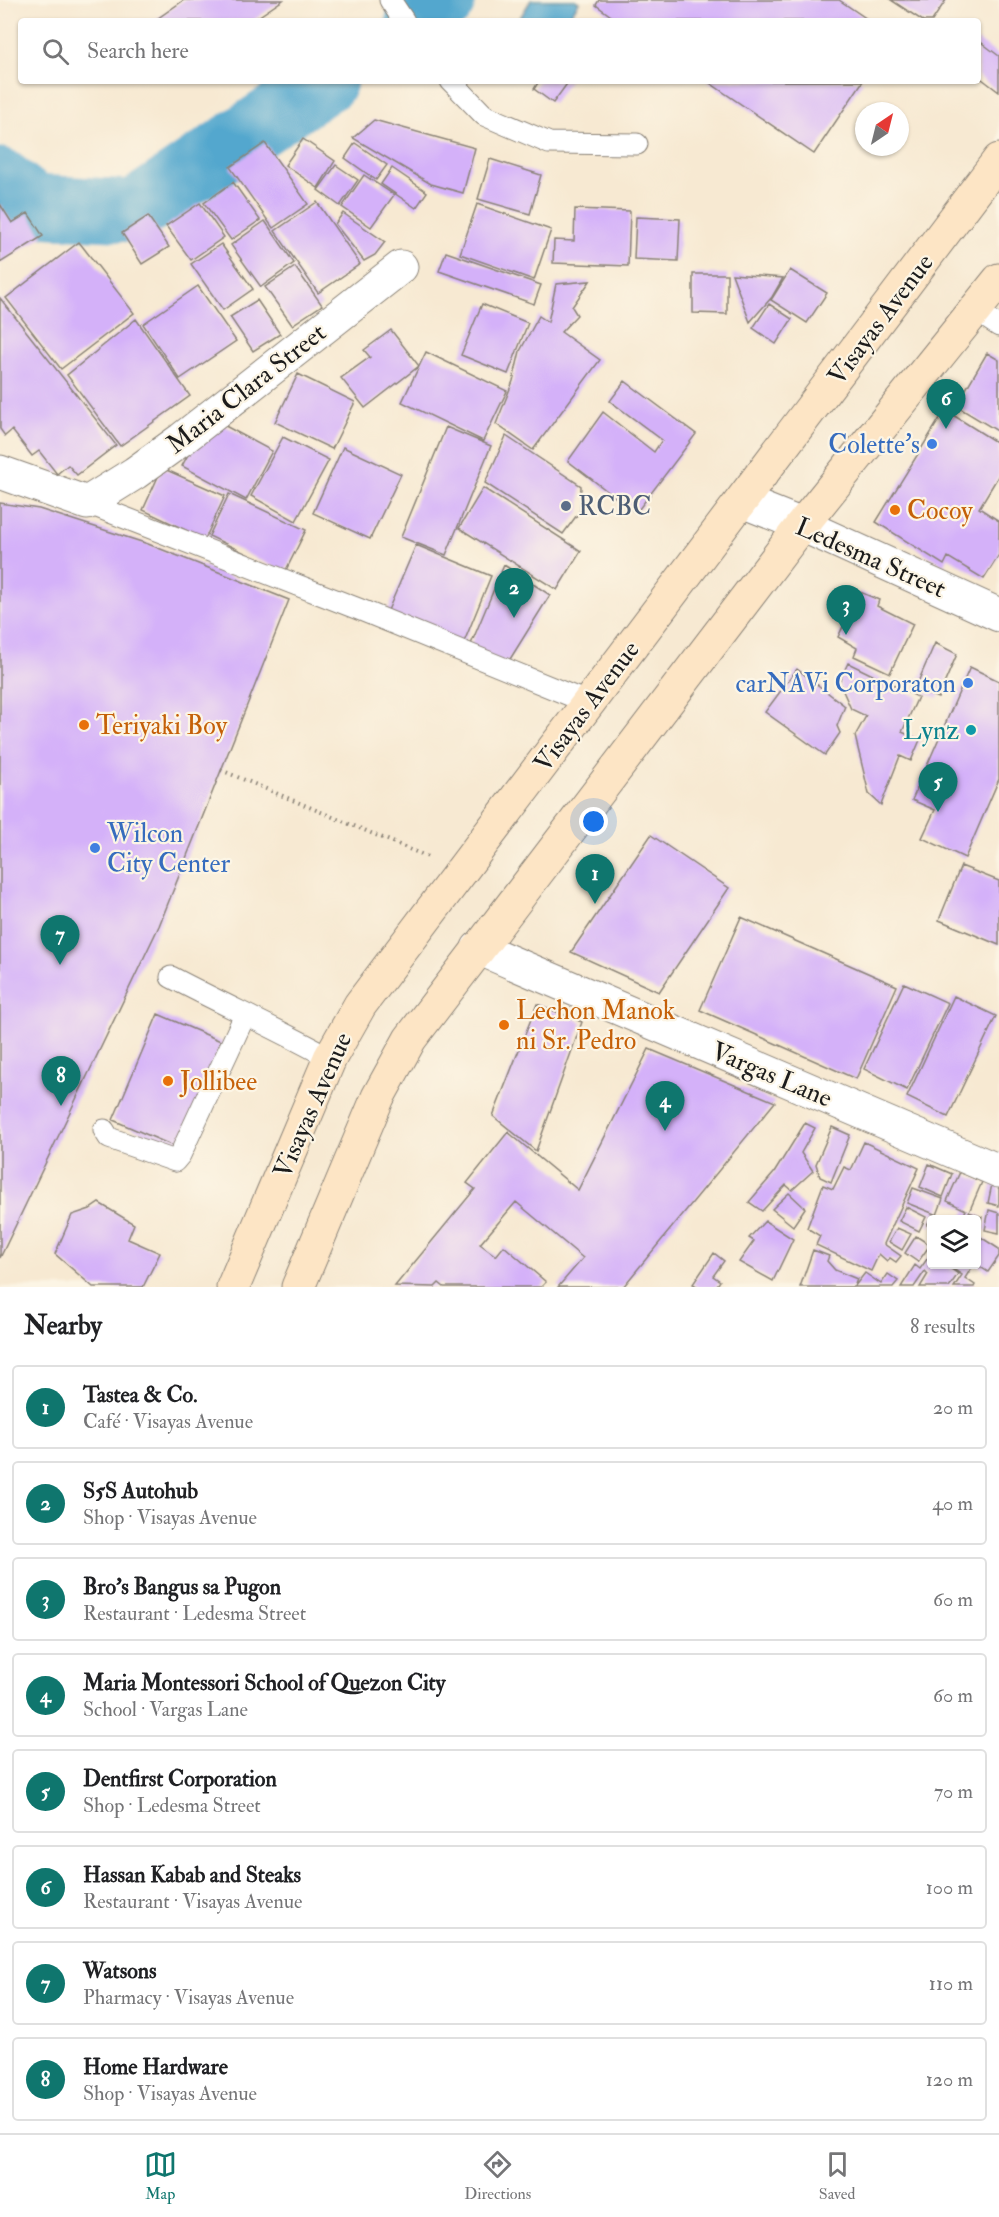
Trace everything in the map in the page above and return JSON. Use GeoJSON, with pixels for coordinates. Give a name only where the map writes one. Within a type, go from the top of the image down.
{"type":"FeatureCollection","features":[{"type":"Feature","properties":{"kind":"main road","name":"Visayas Avenue"},"geometry":{"type":"LineString","coordinates":[[233,1287],[330,1058],[360,1005],[999,160]]}},
{"type":"Feature","properties":{"kind":"main road"},"geometry":{"type":"LineString","coordinates":[[298,1287],[378,1097],[410,1039],[802,525],[992,301]]}},
{"type":"Feature","properties":{"kind":"street","name":"Maria Clara Street"},"geometry":{"type":"LineString","coordinates":[[87,503],[135,473],[182,439],[401,267]]}},
{"type":"Feature","properties":{"kind":"street"},"geometry":{"type":"LineString","coordinates":[[0,472],[87,503]]}},
{"type":"Feature","properties":{"kind":"street","name":"Ledesma Street"},"geometry":{"type":"LineString","coordinates":[[742,501],[802,525],[999,615]]}},
{"type":"Feature","properties":{"kind":"street","name":"Vargas Lane"},"geometry":{"type":"LineString","coordinates":[[478,948],[999,1171]]}},
{"type":"Feature","properties":{"kind":"lane"},"geometry":{"type":"LineString","coordinates":[[390,0],[402,18]]}},
{"type":"Feature","properties":{"kind":"lane"},"geometry":{"type":"LineString","coordinates":[[455,84],[484,115],[549,143],[637,144]]}},
{"type":"Feature","properties":{"kind":"lane"},"geometry":{"type":"LineString","coordinates":[[87,503],[351,606],[589,703]]}},
{"type":"Feature","properties":{"kind":"lane"},"geometry":{"type":"LineString","coordinates":[[171,977],[330,1058]]}},
{"type":"Feature","properties":{"kind":"lane"},"geometry":{"type":"LineString","coordinates":[[104,1130],[109,1138],[175,1161],[180,1155],[245,1016]]}},
{"type":"Feature","properties":{"kind":"path"},"geometry":{"type":"LineString","coordinates":[[221,770],[461,871]]}},
{"type":"Feature","properties":{"kind":"water"},"geometry":{"type":"Polygon","coordinates":[[[531,0],[575,0],[579,2],[569,18],[520,18],[531,0]]]}},
{"type":"Feature","properties":{"kind":"building"},"geometry":{"type":"Polygon","coordinates":[[[184,0],[283,0],[256,18],[158,18],[184,0]]]}},
{"type":"Feature","properties":{"kind":"building"},"geometry":{"type":"Polygon","coordinates":[[[599,0],[839,0],[866,18],[614,18],[596,5],[599,0]]]}},
{"type":"Feature","properties":{"kind":"building"},"geometry":{"type":"Polygon","coordinates":[[[891,0],[946,0],[934,18],[918,18],[891,0]]]}},
{"type":"Feature","properties":{"kind":"building"},"geometry":{"type":"Polygon","coordinates":[[[981,42],[999,56],[999,92],[981,78],[981,42]]]}},
{"type":"Feature","properties":{"kind":"building"},"geometry":{"type":"Polygon","coordinates":[[[537,84],[567,84],[553,103],[534,89],[537,84]]]}},
{"type":"Feature","properties":{"kind":"building"},"geometry":{"type":"Polygon","coordinates":[[[711,84],[861,84],[814,154],[711,84]]]}},
{"type":"Feature","properties":{"kind":"building"},"geometry":{"type":"Polygon","coordinates":[[[374,120],[475,148],[463,193],[431,184],[353,138],[374,120]]]}},
{"type":"Feature","properties":{"kind":"building"},"geometry":{"type":"Polygon","coordinates":[[[303,139],[335,161],[318,188],[285,165],[303,139]]]}},
{"type":"Feature","properties":{"kind":"building"},"geometry":{"type":"Polygon","coordinates":[[[265,143],[308,204],[273,228],[230,167],[265,143]]]}},
{"type":"Feature","properties":{"kind":"building"},"geometry":{"type":"Polygon","coordinates":[[[355,143],[387,165],[376,180],[345,158],[355,143]]]}},
{"type":"Feature","properties":{"kind":"building"},"geometry":{"type":"Polygon","coordinates":[[[490,159],[541,175],[530,214],[478,199],[490,159]]]}},
{"type":"Feature","properties":{"kind":"building"},"geometry":{"type":"Polygon","coordinates":[[[336,165],[358,180],[340,206],[318,190],[336,165]]]}},
{"type":"Feature","properties":{"kind":"building"},"geometry":{"type":"Polygon","coordinates":[[[392,168],[427,192],[416,208],[381,184],[392,168]]]}},
{"type":"Feature","properties":{"kind":"building"},"geometry":{"type":"Polygon","coordinates":[[[364,175],[394,195],[371,227],[342,207],[364,175]]]}},
{"type":"Feature","properties":{"kind":"building"},"geometry":{"type":"Polygon","coordinates":[[[233,182],[260,220],[231,240],[204,203],[233,182]]]}},
{"type":"Feature","properties":{"kind":"building"},"geometry":{"type":"Polygon","coordinates":[[[317,202],[360,264],[318,293],[275,231],[317,202]]]}},
{"type":"Feature","properties":{"kind":"building"},"geometry":{"type":"Polygon","coordinates":[[[200,203],[224,237],[191,260],[166,226],[200,203]]]}},
{"type":"Feature","properties":{"kind":"building"},"geometry":{"type":"Polygon","coordinates":[[[0,204],[12,223],[28,213],[43,236],[0,263],[0,204]]]}},
{"type":"Feature","properties":{"kind":"building"},"geometry":{"type":"Polygon","coordinates":[[[477,204],[551,230],[534,280],[460,254],[477,204]]]}},
{"type":"Feature","properties":{"kind":"building"},"geometry":{"type":"Polygon","coordinates":[[[575,209],[630,211],[628,266],[553,263],[554,240],[574,241],[575,209]]]}},
{"type":"Feature","properties":{"kind":"building"},"geometry":{"type":"Polygon","coordinates":[[[343,213],[385,242],[375,255],[364,261],[335,224],[343,213]]]}},
{"type":"Feature","properties":{"kind":"building"},"geometry":{"type":"Polygon","coordinates":[[[148,216],[169,247],[142,264],[122,233],[148,216]]]}},
{"type":"Feature","properties":{"kind":"building"},"geometry":{"type":"Polygon","coordinates":[[[636,217],[680,219],[678,261],[634,259],[636,217]]]}},
{"type":"Feature","properties":{"kind":"building"},"geometry":{"type":"Polygon","coordinates":[[[265,221],[294,263],[261,287],[231,245],[265,221]]]}},
{"type":"Feature","properties":{"kind":"building"},"geometry":{"type":"Polygon","coordinates":[[[79,242],[134,313],[61,369],[6,298],[79,242]]]}},
{"type":"Feature","properties":{"kind":"building"},"geometry":{"type":"Polygon","coordinates":[[[221,244],[253,289],[223,310],[191,264],[221,244]]]}},
{"type":"Feature","properties":{"kind":"building"},"geometry":{"type":"Polygon","coordinates":[[[446,252],[541,285],[534,304],[439,271],[446,252]]]}},
{"type":"Feature","properties":{"kind":"building"},"geometry":{"type":"Polygon","coordinates":[[[295,267],[322,305],[292,325],[265,287],[295,267]]]}},
{"type":"Feature","properties":{"kind":"building"},"geometry":{"type":"Polygon","coordinates":[[[790,270],[827,293],[807,323],[771,300],[790,270]]]}},
{"type":"Feature","properties":{"kind":"building"},"geometry":{"type":"Polygon","coordinates":[[[693,274],[727,274],[727,314],[693,313],[693,274]]]}},
{"type":"Feature","properties":{"kind":"building"},"geometry":{"type":"Polygon","coordinates":[[[732,274],[783,278],[772,297],[750,322],[732,274]]]}},
{"type":"Feature","properties":{"kind":"building"},"geometry":{"type":"Polygon","coordinates":[[[590,281],[572,307],[577,315],[561,332],[600,360],[533,450],[496,424],[513,381],[520,351],[539,316],[548,322],[556,284],[590,281]]]}},
{"type":"Feature","properties":{"kind":"building"},"geometry":{"type":"Polygon","coordinates":[[[198,286],[236,341],[180,379],[143,324],[198,286]]]}},
{"type":"Feature","properties":{"kind":"building"},"geometry":{"type":"Polygon","coordinates":[[[0,298],[116,445],[77,475],[68,465],[57,474],[39,451],[32,456],[12,430],[5,436],[0,429],[0,298]]]}},
{"type":"Feature","properties":{"kind":"building"},"geometry":{"type":"Polygon","coordinates":[[[257,300],[280,334],[253,351],[230,317],[257,300]]]}},
{"type":"Feature","properties":{"kind":"building"},"geometry":{"type":"Polygon","coordinates":[[[482,304],[528,323],[508,374],[461,355],[482,304]]]}},
{"type":"Feature","properties":{"kind":"building"},"geometry":{"type":"Polygon","coordinates":[[[769,304],[792,319],[776,344],[753,328],[769,304]]]}},
{"type":"Feature","properties":{"kind":"building"},"geometry":{"type":"Polygon","coordinates":[[[136,319],[190,396],[120,446],[67,375],[136,319]]]}},
{"type":"Feature","properties":{"kind":"building"},"geometry":{"type":"Polygon","coordinates":[[[391,330],[419,366],[365,408],[341,378],[370,357],[364,350],[391,330]]]}},
{"type":"Feature","properties":{"kind":"building"},"geometry":{"type":"Polygon","coordinates":[[[426,352],[507,391],[483,441],[402,402],[426,352]]]}},
{"type":"Feature","properties":{"kind":"building"},"geometry":{"type":"Polygon","coordinates":[[[987,353],[999,360],[999,432],[956,406],[987,353]]]}},
{"type":"Feature","properties":{"kind":"building"},"geometry":{"type":"Polygon","coordinates":[[[298,374],[355,402],[332,449],[275,422],[298,374]]]}},
{"type":"Feature","properties":{"kind":"building"},"geometry":{"type":"Polygon","coordinates":[[[625,381],[696,434],[636,513],[568,461],[603,412],[654,452],[662,440],[610,401],[625,381]]]}},
{"type":"Feature","properties":{"kind":"building"},"geometry":{"type":"Polygon","coordinates":[[[945,410],[999,444],[999,475],[979,508],[999,521],[999,555],[984,579],[948,557],[944,565],[876,522],[945,410]]]}},
{"type":"Feature","properties":{"kind":"building"},"geometry":{"type":"Polygon","coordinates":[[[216,421],[272,451],[246,500],[182,466],[202,429],[216,421]]]}},
{"type":"Feature","properties":{"kind":"building"},"geometry":{"type":"Polygon","coordinates":[[[446,427],[491,446],[446,555],[401,537],[446,427]]]}},
{"type":"Feature","properties":{"kind":"building"},"geometry":{"type":"Polygon","coordinates":[[[506,436],[581,486],[580,511],[563,534],[485,483],[506,436]]]}},
{"type":"Feature","properties":{"kind":"building"},"geometry":{"type":"Polygon","coordinates":[[[283,437],[329,460],[296,521],[251,496],[283,437]]]}},
{"type":"Feature","properties":{"kind":"building"},"geometry":{"type":"Polygon","coordinates":[[[343,447],[401,474],[370,539],[313,513],[343,447]]]}},
{"type":"Feature","properties":{"kind":"building"},"geometry":{"type":"Polygon","coordinates":[[[162,468],[225,496],[205,539],[143,510],[162,468]]]}},
{"type":"Feature","properties":{"kind":"building"},"geometry":{"type":"Polygon","coordinates":[[[483,488],[581,551],[557,590],[459,528],[483,488]]]}},
{"type":"Feature","properties":{"kind":"building"},"geometry":{"type":"Polygon","coordinates":[[[229,494],[306,530],[285,572],[209,536],[229,494]]]}},
{"type":"Feature","properties":{"kind":"building","name":"Wilcon City Center"},"geometry":{"type":"Polygon","coordinates":[[[0,503],[39,509],[148,544],[289,600],[159,926],[0,1258],[0,503]]]}},
{"type":"Feature","properties":{"kind":"building"},"geometry":{"type":"Polygon","coordinates":[[[416,545],[491,576],[462,647],[386,615],[416,545]]]}},
{"type":"Feature","properties":{"kind":"building"},"geometry":{"type":"Polygon","coordinates":[[[504,565],[550,595],[507,664],[469,649],[504,565]]]}},
{"type":"Feature","properties":{"kind":"building"},"geometry":{"type":"Polygon","coordinates":[[[860,592],[879,600],[877,606],[913,624],[890,673],[854,656],[857,648],[838,637],[860,592]]]}},
{"type":"Feature","properties":{"kind":"building"},"geometry":{"type":"Polygon","coordinates":[[[935,643],[957,654],[938,698],[915,689],[935,643]]]}},
{"type":"Feature","properties":{"kind":"building"},"geometry":{"type":"Polygon","coordinates":[[[848,663],[918,697],[902,732],[920,740],[911,761],[900,756],[881,805],[869,794],[855,736],[866,716],[851,709],[839,682],[848,663]]]}},
{"type":"Feature","properties":{"kind":"building","name":"Lynz"},"geometry":{"type":"Polygon","coordinates":[[[970,667],[999,681],[999,779],[965,858],[922,838],[935,810],[912,800],[970,667]]]}},
{"type":"Feature","properties":{"kind":"building"},"geometry":{"type":"Polygon","coordinates":[[[797,669],[845,706],[837,726],[840,733],[825,755],[765,712],[797,669]]]}},
{"type":"Feature","properties":{"kind":"building"},"geometry":{"type":"Polygon","coordinates":[[[651,835],[729,888],[659,992],[571,952],[651,835]]]}},
{"type":"Feature","properties":{"kind":"building"},"geometry":{"type":"Polygon","coordinates":[[[961,866],[999,881],[999,945],[939,920],[961,866]]]}},
{"type":"Feature","properties":{"kind":"building"},"geometry":{"type":"Polygon","coordinates":[[[741,917],[897,986],[856,1079],[700,1010],[741,917]]]}},
{"type":"Feature","properties":{"kind":"building"},"geometry":{"type":"Polygon","coordinates":[[[904,983],[948,1003],[907,1090],[864,1069],[904,983]]]}},
{"type":"Feature","properties":{"kind":"building"},"geometry":{"type":"Polygon","coordinates":[[[954,996],[996,1016],[948,1117],[907,1097],[954,996]]]}},
{"type":"Feature","properties":{"kind":"building"},"geometry":{"type":"Polygon","coordinates":[[[537,1004],[582,1022],[536,1151],[493,1116],[537,1004]]]}},
{"type":"Feature","properties":{"kind":"building","name":"Jollibee"},"geometry":{"type":"Polygon","coordinates":[[[158,1014],[223,1042],[178,1148],[113,1120],[158,1014]]]}},
{"type":"Feature","properties":{"kind":"building"},"geometry":{"type":"Polygon","coordinates":[[[649,1049],[775,1102],[623,1287],[558,1287],[583,1258],[516,1202],[480,1244],[496,1256],[504,1246],[546,1282],[541,1287],[444,1287],[439,1283],[435,1287],[395,1286],[475,1189],[467,1183],[508,1132],[578,1190],[649,1049]]]}},
{"type":"Feature","properties":{"kind":"building"},"geometry":{"type":"Polygon","coordinates":[[[805,1123],[815,1128],[801,1153],[813,1171],[792,1190],[786,1185],[762,1211],[749,1202],[774,1173],[805,1123]]]}},
{"type":"Feature","properties":{"kind":"building"},"geometry":{"type":"Polygon","coordinates":[[[832,1127],[850,1135],[831,1182],[820,1177],[816,1164],[832,1127]]]}},
{"type":"Feature","properties":{"kind":"building"},"geometry":{"type":"Polygon","coordinates":[[[864,1142],[919,1168],[884,1244],[901,1256],[896,1262],[890,1258],[887,1261],[879,1254],[871,1271],[816,1245],[820,1236],[807,1228],[823,1185],[833,1189],[844,1167],[851,1170],[864,1142]]]}},
{"type":"Feature","properties":{"kind":"building"},"geometry":{"type":"Polygon","coordinates":[[[929,1164],[952,1174],[943,1197],[920,1187],[929,1164]]]}},
{"type":"Feature","properties":{"kind":"building"},"geometry":{"type":"Polygon","coordinates":[[[960,1172],[982,1182],[969,1212],[977,1215],[964,1215],[966,1210],[947,1201],[960,1172]]]}},
{"type":"Feature","properties":{"kind":"building"},"geometry":{"type":"Polygon","coordinates":[[[992,1184],[999,1185],[999,1206],[988,1203],[992,1184]]]}},
{"type":"Feature","properties":{"kind":"building"},"geometry":{"type":"Polygon","coordinates":[[[913,1188],[943,1199],[937,1215],[907,1203],[913,1188]]]}},
{"type":"Feature","properties":{"kind":"building"},"geometry":{"type":"Polygon","coordinates":[[[789,1193],[805,1208],[793,1226],[772,1209],[789,1193]]]}},
{"type":"Feature","properties":{"kind":"building"},"geometry":{"type":"Polygon","coordinates":[[[99,1203],[134,1224],[128,1239],[160,1253],[143,1287],[93,1287],[55,1254],[72,1215],[90,1209],[99,1203]]]}},
{"type":"Feature","properties":{"kind":"building"},"geometry":{"type":"Polygon","coordinates":[[[906,1207],[926,1217],[919,1231],[899,1221],[906,1207]]]}},
{"type":"Feature","properties":{"kind":"building"},"geometry":{"type":"Polygon","coordinates":[[[989,1210],[999,1213],[999,1233],[985,1230],[989,1210]]]}},
{"type":"Feature","properties":{"kind":"building"},"geometry":{"type":"Polygon","coordinates":[[[765,1221],[793,1239],[773,1281],[739,1262],[754,1241],[749,1238],[765,1221]]]}},
{"type":"Feature","properties":{"kind":"building"},"geometry":{"type":"Polygon","coordinates":[[[897,1228],[911,1234],[902,1250],[889,1242],[897,1228]]]}},
{"type":"Feature","properties":{"kind":"building"},"geometry":{"type":"Polygon","coordinates":[[[916,1236],[927,1243],[927,1249],[918,1262],[905,1253],[916,1236]]]}},
{"type":"Feature","properties":{"kind":"building"},"geometry":{"type":"Polygon","coordinates":[[[981,1237],[999,1249],[999,1256],[988,1272],[981,1267],[981,1237]]]}},
{"type":"Feature","properties":{"kind":"building"},"geometry":{"type":"Polygon","coordinates":[[[813,1250],[829,1256],[827,1261],[835,1270],[857,1279],[854,1287],[800,1287],[813,1250]]]}},
{"type":"Feature","properties":{"kind":"building"},"geometry":{"type":"Polygon","coordinates":[[[714,1253],[724,1261],[713,1276],[720,1281],[716,1287],[698,1287],[693,1284],[714,1253]]]}},
{"type":"Feature","properties":{"kind":"building"},"geometry":{"type":"Polygon","coordinates":[[[927,1259],[927,1269],[951,1269],[958,1274],[949,1287],[920,1287],[928,1274],[925,1271],[914,1287],[901,1287],[915,1265],[920,1269],[927,1259]]]}},
{"type":"Feature","properties":{"kind":"building"},"geometry":{"type":"Polygon","coordinates":[[[953,1269],[971,1269],[965,1278],[975,1285],[974,1287],[954,1287],[962,1275],[953,1269]]]}},
{"type":"Feature","properties":{"kind":"building"},"geometry":{"type":"Polygon","coordinates":[[[865,1273],[881,1284],[888,1274],[898,1281],[893,1287],[854,1287],[865,1273]]]}},
{"type":"Feature","properties":{"kind":"waterway"},"geometry":{"type":"LineString","coordinates":[[421,18],[444,0]]}},
{"type":"Feature","properties":{"kind":"waterway"},"geometry":{"type":"LineString","coordinates":[[0,179],[34,206],[134,211],[322,84]]}},
{"type":"Feature","properties":{"kind":"place","name":"Hassan Kabab and Steaks"},"geometry":{"type":"Point","coordinates":[946,429]}},
{"type":"Feature","properties":{"kind":"place","name":"Colette's"},"geometry":{"type":"Point","coordinates":[932,444]}},
{"type":"Feature","properties":{"kind":"place","name":"RCBC"},"geometry":{"type":"Point","coordinates":[566,506]}},
{"type":"Feature","properties":{"kind":"place","name":"Cocoy"},"geometry":{"type":"Point","coordinates":[895,510]}},
{"type":"Feature","properties":{"kind":"place","name":"S5S Autohub"},"geometry":{"type":"Point","coordinates":[514,618]}},
{"type":"Feature","properties":{"kind":"place","name":"Bro's Bangus sa Pugon"},"geometry":{"type":"Point","coordinates":[846,635]}},
{"type":"Feature","properties":{"kind":"place","name":"carNAVi Corporaton"},"geometry":{"type":"Point","coordinates":[968,683]}},
{"type":"Feature","properties":{"kind":"place","name":"Teriyaki Boy"},"geometry":{"type":"Point","coordinates":[84,725]}},
{"type":"Feature","properties":{"kind":"place","name":"Lynz"},"geometry":{"type":"Point","coordinates":[971,730]}},
{"type":"Feature","properties":{"kind":"place","name":"Dentfirst Corporation"},"geometry":{"type":"Point","coordinates":[938,812]}},
{"type":"Feature","properties":{"kind":"place","name":"Wilcon City Center"},"geometry":{"type":"Point","coordinates":[95,848]}},
{"type":"Feature","properties":{"kind":"place","name":"Tastea & Co."},"geometry":{"type":"Point","coordinates":[595,904]}},
{"type":"Feature","properties":{"kind":"place","name":"Watsons"},"geometry":{"type":"Point","coordinates":[60,965]}},
{"type":"Feature","properties":{"kind":"place","name":"Lechon Manok ni Sr. Pedro"},"geometry":{"type":"Point","coordinates":[504,1025]}},
{"type":"Feature","properties":{"kind":"place","name":"Jollibee"},"geometry":{"type":"Point","coordinates":[168,1081]}},
{"type":"Feature","properties":{"kind":"place","name":"Home Hardware"},"geometry":{"type":"Point","coordinates":[61,1106]}},
{"type":"Feature","properties":{"kind":"place","name":"Maria Montessori School of Quezon City"},"geometry":{"type":"Point","coordinates":[665,1131]}}]}
